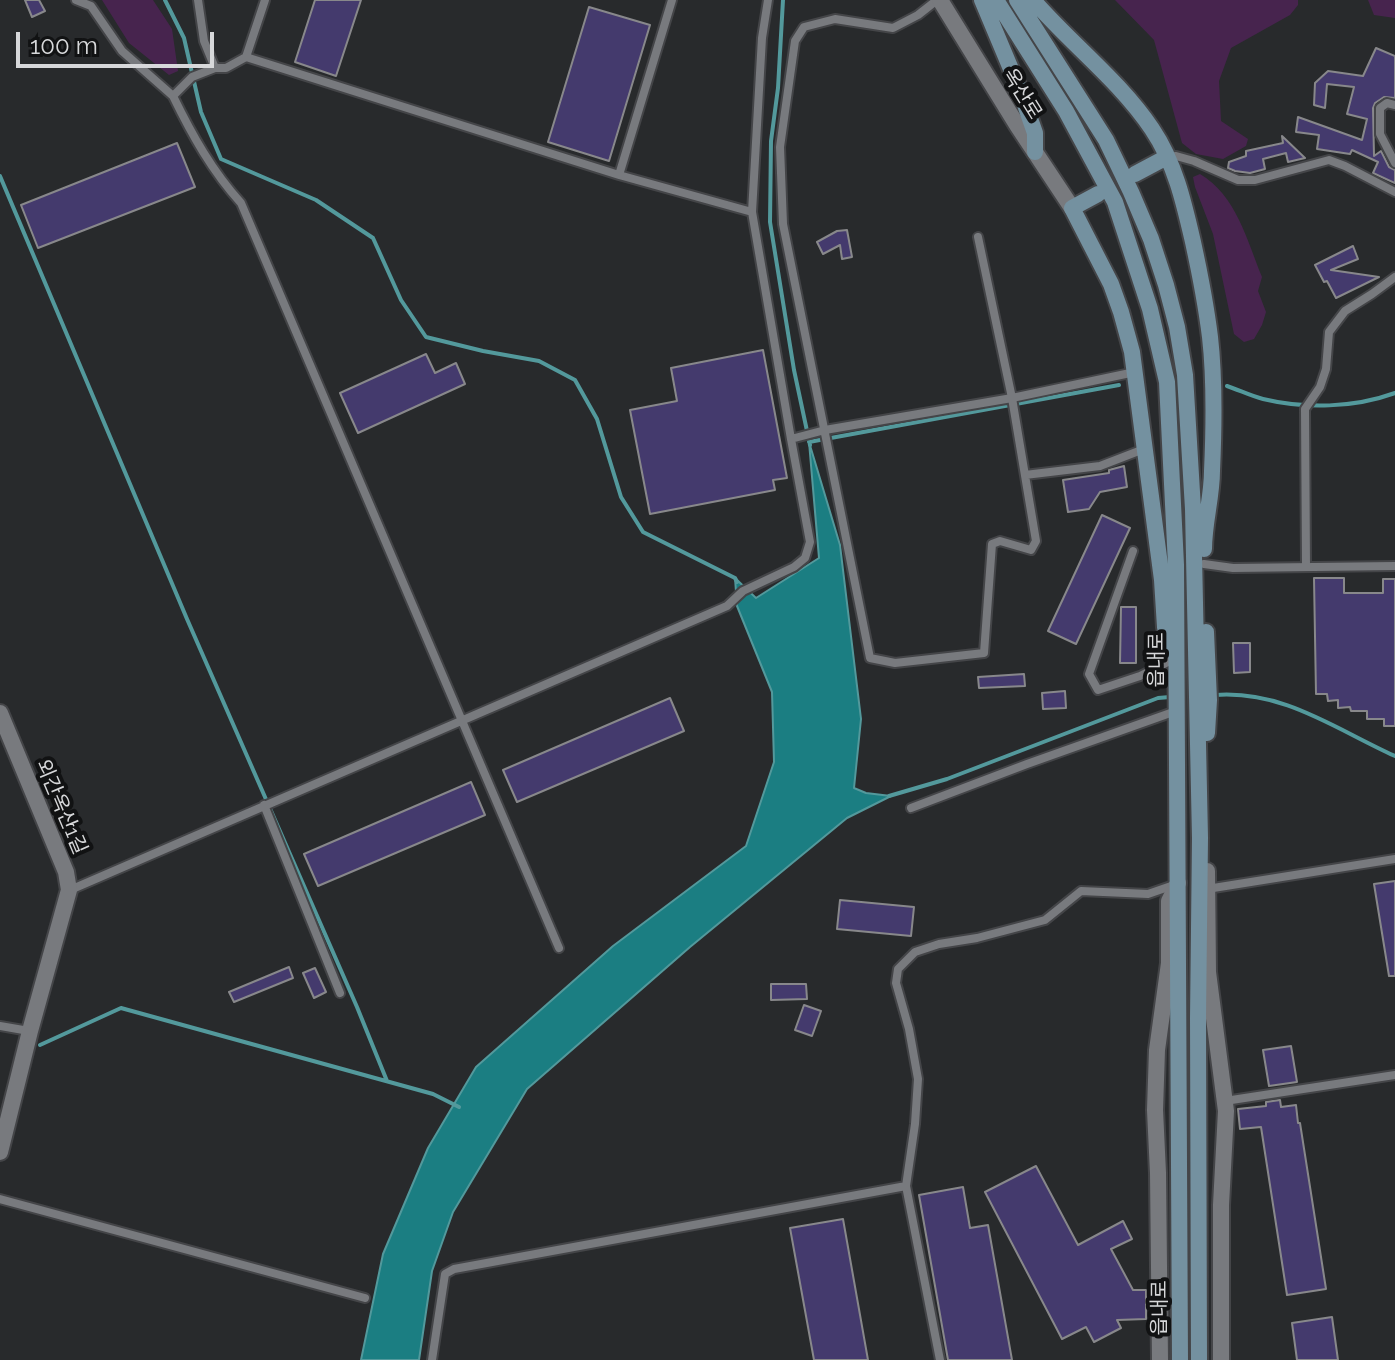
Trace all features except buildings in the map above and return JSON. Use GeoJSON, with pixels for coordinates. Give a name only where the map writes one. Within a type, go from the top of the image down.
{"type":"FeatureCollection","features":[{"type":"Feature","properties":{"kind":"street","name":"옥산로"},"geometry":{"type":"LineString","coordinates":[[938,0],[1072,208]]}},
{"type":"Feature","properties":{"kind":"street"},"geometry":{"type":"LineString","coordinates":[[982,0],[1035,133],[1035,152]]}},
{"type":"Feature","properties":{"kind":"street","name":"읍내로"},"geometry":{"type":"LineString","coordinates":[[996,0],[1066,111],[1115,202],[1150,309],[1167,382],[1176,565],[1180,1360]]}},
{"type":"Feature","properties":{"kind":"street","name":"읍내로"},"geometry":{"type":"LineString","coordinates":[[1017,0],[1106,140],[1131,192],[1151,239],[1177,327],[1185,375],[1191,451],[1199,814],[1199,1360]]}},
{"type":"Feature","properties":{"kind":"street"},"geometry":{"type":"LineString","coordinates":[[1033,0],[1132,102],[1154,130],[1177,176],[1201,277],[1210,338],[1212,474],[1204,531],[1209,693],[1199,814],[1207,881],[1208,972],[1226,1111],[1221,1205],[1221,1360]]}},
{"type":"Feature","properties":{"kind":"street"},"geometry":{"type":"LineString","coordinates":[[1135,174],[1167,157]]}},
{"type":"Feature","properties":{"kind":"street"},"geometry":{"type":"LineString","coordinates":[[1098,194],[1072,208],[1111,284],[1136,372],[1165,627],[1177,658]]}},
{"type":"Feature","properties":{"kind":"street","name":"외간옥산1길"},"geometry":{"type":"LineString","coordinates":[[0,713],[66,872],[69,890]]}},
{"type":"Feature","properties":{"kind":"street"},"geometry":{"type":"LineString","coordinates":[[1160,1360],[1159,1189],[1155,1110],[1157,1050],[1169,963],[1169,901],[1178,883]]}},
{"type":"Feature","properties":{"kind":"street"},"geometry":{"type":"LineString","coordinates":[[0,1152],[69,890]]}},
{"type":"Feature","properties":{"kind":"lane"},"geometry":{"type":"LineString","coordinates":[[76,0],[91,6],[122,51],[173,96],[223,184],[241,203],[559,948]]}},
{"type":"Feature","properties":{"kind":"lane"},"geometry":{"type":"LineString","coordinates":[[198,0],[204,41],[215,68]]}},
{"type":"Feature","properties":{"kind":"lane"},"geometry":{"type":"LineString","coordinates":[[173,96],[192,77],[215,68],[226,68],[246,57],[265,0]]}},
{"type":"Feature","properties":{"kind":"lane"},"geometry":{"type":"LineString","coordinates":[[619,175],[672,0]]}},
{"type":"Feature","properties":{"kind":"lane"},"geometry":{"type":"LineString","coordinates":[[69,890],[727,606],[743,591],[794,567],[805,558],[810,542],[752,212],[762,38],[768,0]]}},
{"type":"Feature","properties":{"kind":"lane"},"geometry":{"type":"LineString","coordinates":[[938,0],[893,28],[835,19],[804,27],[795,41],[780,147],[783,224],[870,658],[895,663],[984,653],[992,544],[1000,541],[1031,550],[1036,541],[1012,398],[978,237]]}},
{"type":"Feature","properties":{"kind":"lane"},"geometry":{"type":"LineString","coordinates":[[246,57],[619,175],[752,212]]}},
{"type":"Feature","properties":{"kind":"lane"},"geometry":{"type":"LineString","coordinates":[[1395,105],[1387,103],[1380,108],[1380,134],[1395,163]]}},
{"type":"Feature","properties":{"kind":"lane"},"geometry":{"type":"LineString","coordinates":[[1167,157],[1194,161],[1238,180],[1255,180],[1329,160],[1395,192]]}},
{"type":"Feature","properties":{"kind":"lane"},"geometry":{"type":"LineString","coordinates":[[1306,566],[1305,409],[1320,387],[1326,369],[1329,332],[1345,311],[1395,277]]}},
{"type":"Feature","properties":{"kind":"lane"},"geometry":{"type":"LineString","coordinates":[[791,439],[1136,372]]}},
{"type":"Feature","properties":{"kind":"lane"},"geometry":{"type":"LineString","coordinates":[[1025,475],[1100,466],[1146,448]]}},
{"type":"Feature","properties":{"kind":"lane"},"geometry":{"type":"LineString","coordinates":[[1133,551],[1089,674],[1098,690],[1140,676],[1177,658]]}},
{"type":"Feature","properties":{"kind":"lane"},"geometry":{"type":"LineString","coordinates":[[1204,564],[1233,568],[1395,566]]}},
{"type":"Feature","properties":{"kind":"lane"},"geometry":{"type":"LineString","coordinates":[[911,808],[1177,708]]}},
{"type":"Feature","properties":{"kind":"lane"},"geometry":{"type":"LineString","coordinates":[[264,805],[340,993]]}},
{"type":"Feature","properties":{"kind":"lane"},"geometry":{"type":"LineString","coordinates":[[1207,881],[1395,859]]}},
{"type":"Feature","properties":{"kind":"lane"},"geometry":{"type":"LineString","coordinates":[[940,1360],[906,1186],[918,1079],[896,983],[898,969],[915,952],[939,944],[977,938],[1045,920],[1081,891],[1148,894],[1178,883]]}},
{"type":"Feature","properties":{"kind":"lane"},"geometry":{"type":"LineString","coordinates":[[0,1026],[30,1031]]}},
{"type":"Feature","properties":{"kind":"lane"},"geometry":{"type":"LineString","coordinates":[[1225,1101],[1395,1075]]}},
{"type":"Feature","properties":{"kind":"lane"},"geometry":{"type":"LineString","coordinates":[[432,1360],[445,1274],[454,1269],[906,1186]]}},
{"type":"Feature","properties":{"kind":"lane"},"geometry":{"type":"LineString","coordinates":[[0,1199],[365,1298]]}},
{"type":"Feature","properties":{"kind":"shaded area"},"geometry":{"type":"Polygon","coordinates":[[[102,0],[153,0],[172,29],[178,71],[169,75],[129,43],[102,0]]]}},
{"type":"Feature","properties":{"kind":"shaded area"},"geometry":{"type":"Polygon","coordinates":[[[1115,0],[1298,0],[1290,15],[1231,48],[1219,81],[1221,121],[1248,139],[1246,146],[1223,159],[1196,154],[1182,143],[1154,40],[1115,0]]]}},
{"type":"Feature","properties":{"kind":"shaded area"},"geometry":{"type":"Polygon","coordinates":[[[1368,0],[1395,0],[1395,18],[1374,15],[1368,0]]]}},
{"type":"Feature","properties":{"kind":"shaded area"},"geometry":{"type":"Polygon","coordinates":[[[1200,174],[1223,194],[1231,206],[1262,277],[1258,291],[1266,312],[1254,339],[1244,342],[1234,334],[1213,234],[1195,187],[1193,177],[1200,174]]]}},
{"type":"Feature","properties":{"kind":"water"},"geometry":{"type":"Polygon","coordinates":[[[809,442],[840,545],[861,719],[854,788],[891,796],[847,818],[690,947],[527,1089],[453,1212],[432,1271],[419,1360],[361,1360],[383,1254],[428,1148],[476,1067],[613,946],[746,846],[774,762],[772,692],[737,606],[735,578],[756,598],[819,558],[809,442]]]}},
{"type":"Feature","properties":{"kind":"waterway"},"geometry":{"type":"LineString","coordinates":[[165,0],[184,38],[201,112],[221,159],[316,200],[373,238],[401,300],[426,337],[539,361],[575,380],[597,419],[621,497],[643,532],[735,578],[737,582]]}},
{"type":"Feature","properties":{"kind":"waterway"},"geometry":{"type":"LineString","coordinates":[[783,0],[778,88],[771,141],[770,222],[794,370],[810,445]]}},
{"type":"Feature","properties":{"kind":"waterway"},"geometry":{"type":"LineString","coordinates":[[0,176],[387,1081]]}},
{"type":"Feature","properties":{"kind":"waterway"},"geometry":{"type":"LineString","coordinates":[[809,442],[1119,385]]}},
{"type":"Feature","properties":{"kind":"waterway"},"geometry":{"type":"LineString","coordinates":[[1227,386],[1263,399],[1312,405],[1363,402],[1395,393]]}},
{"type":"Feature","properties":{"kind":"waterway"},"geometry":{"type":"LineString","coordinates":[[1215,695],[1240,695],[1286,705],[1395,756]]}},
{"type":"Feature","properties":{"kind":"waterway"},"geometry":{"type":"LineString","coordinates":[[889,796],[947,779],[1158,698],[1170,697]]}},
{"type":"Feature","properties":{"kind":"waterway"},"geometry":{"type":"LineString","coordinates":[[40,1045],[121,1008],[433,1094],[459,1107]]}}]}
